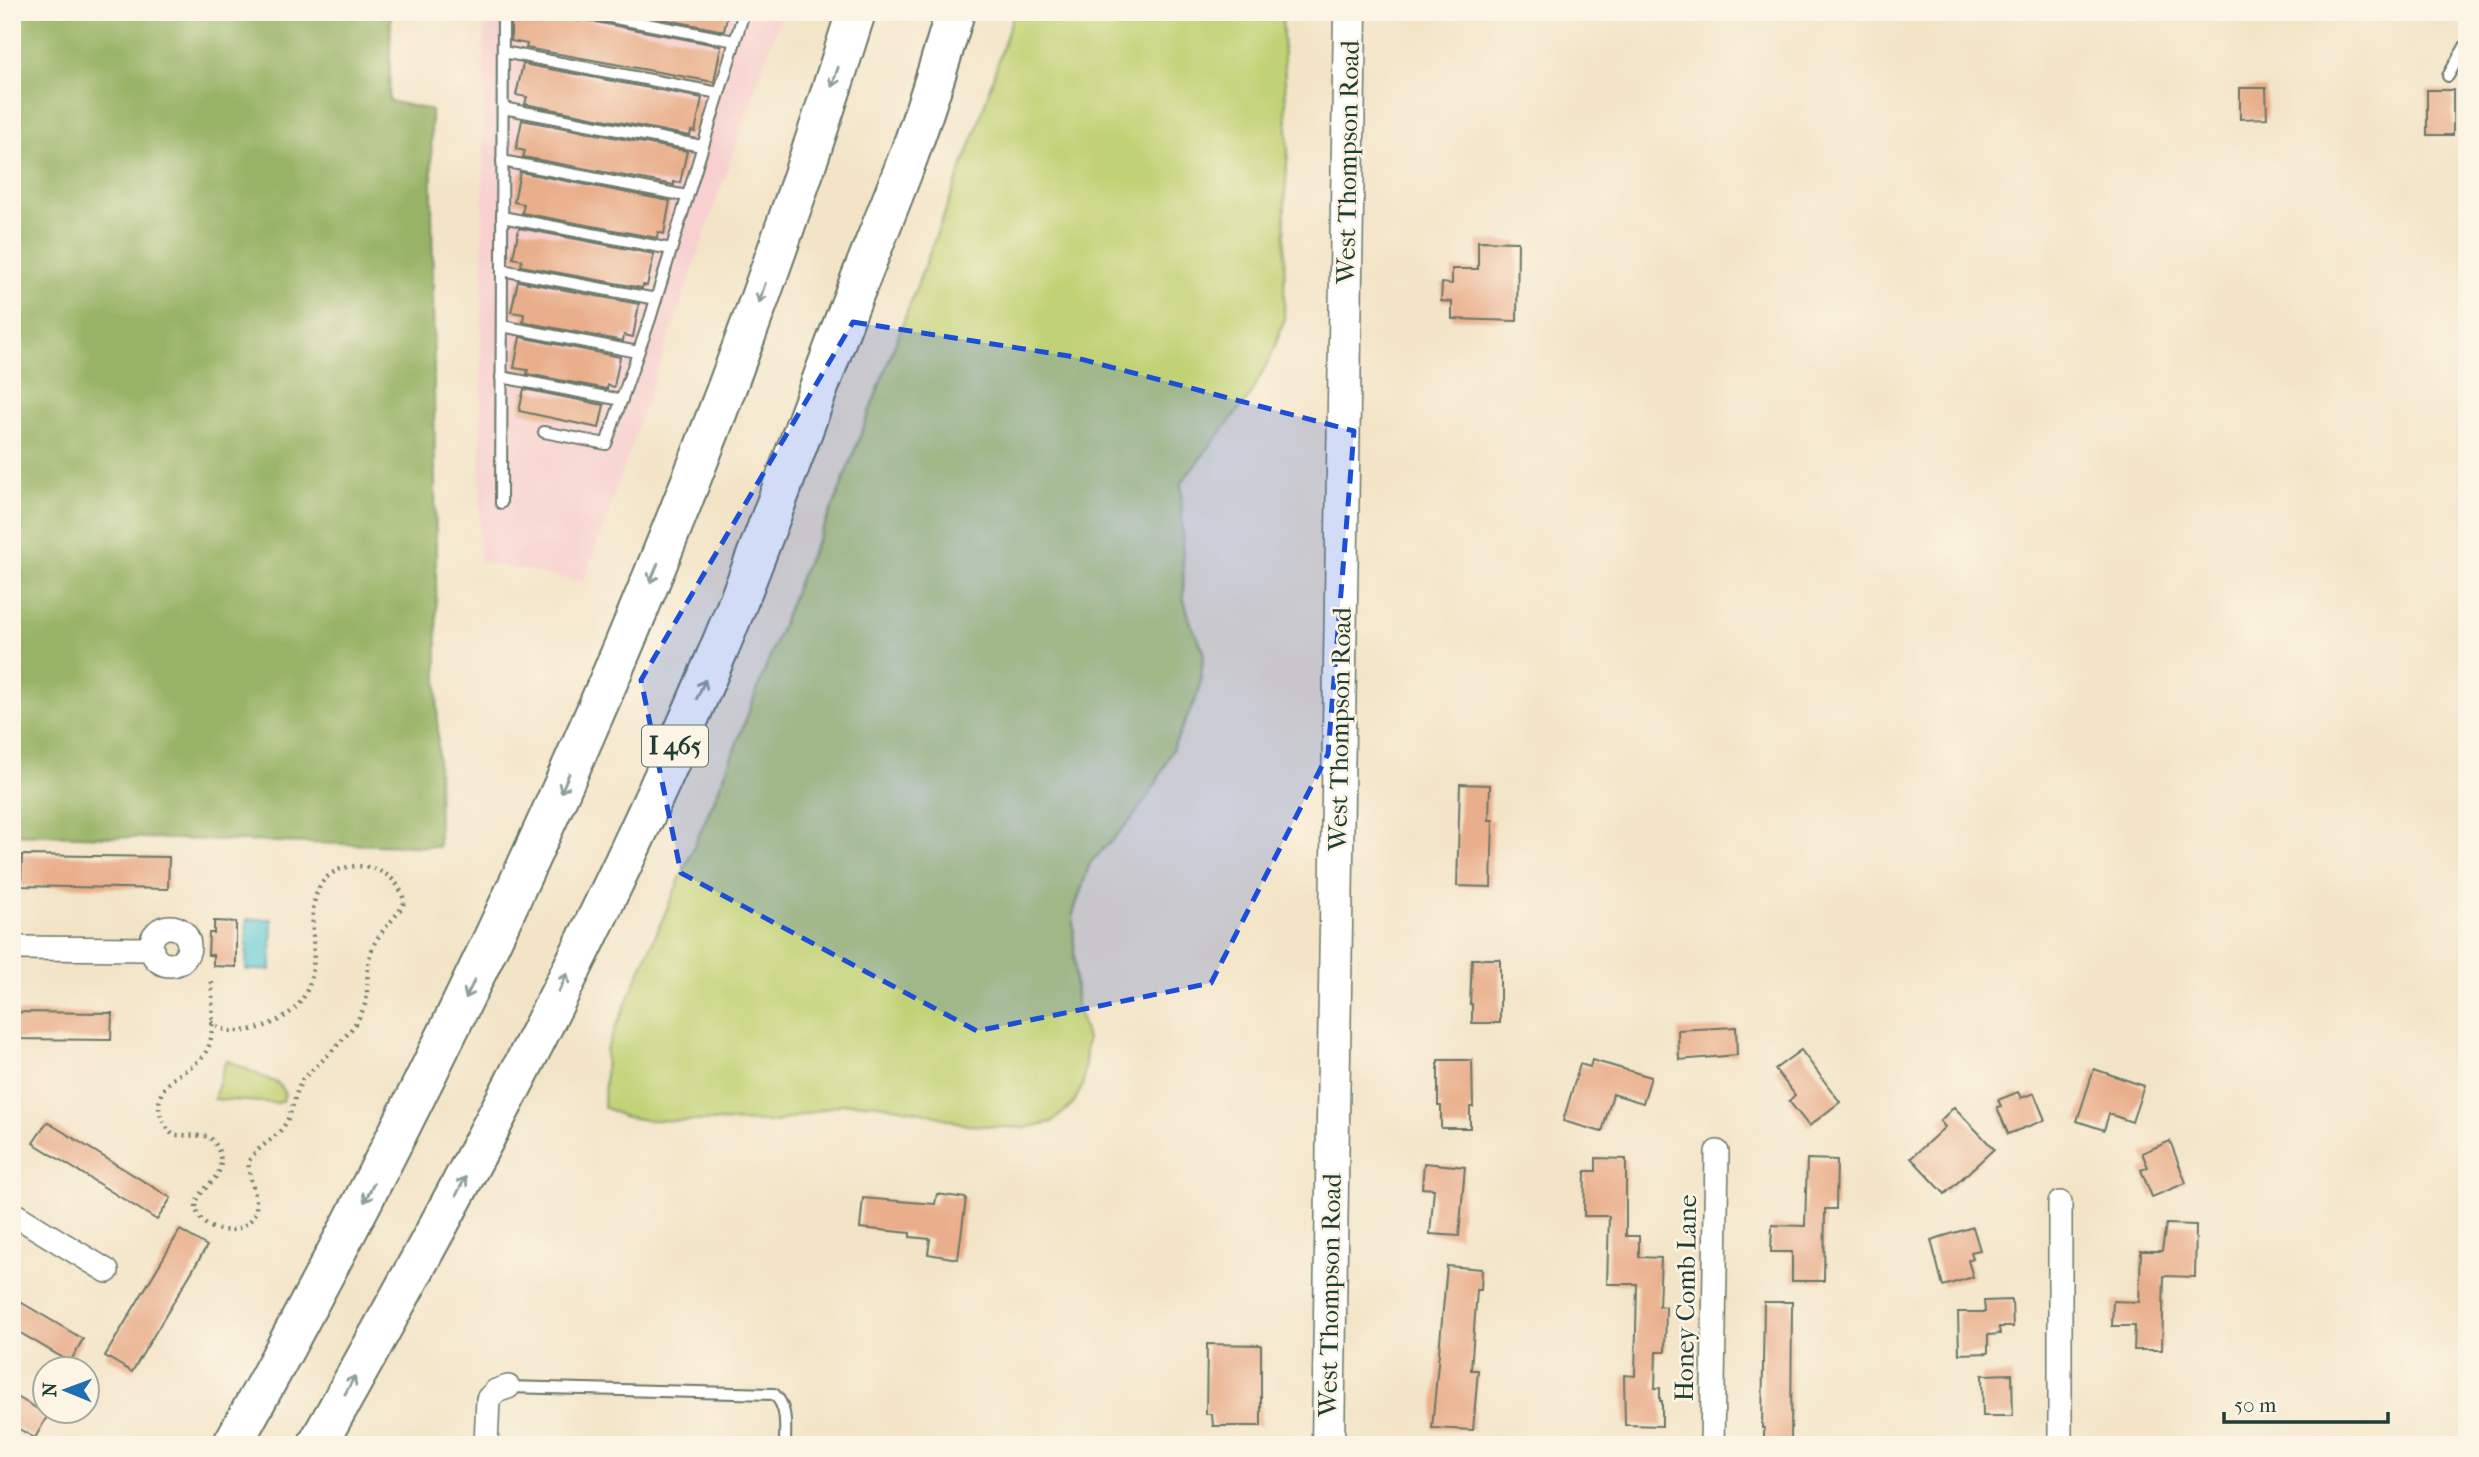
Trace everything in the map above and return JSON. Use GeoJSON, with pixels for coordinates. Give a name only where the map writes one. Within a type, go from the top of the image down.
{"type":"FeatureCollection","features":[{"type":"Feature","properties":{"kind":"highway"},"geometry":{"type":"LineString","coordinates":[[232,1445],[320,1286],[380,1170],[496,936],[551,816],[649,586],[707,441],[792,207],[856,12]]}},
{"type":"Feature","properties":{"kind":"highway","name":"I 465"},"geometry":{"type":"LineString","coordinates":[[317,1445],[447,1212],[507,1097],[622,864],[718,653],[909,154],[955,12]]}},
{"type":"Feature","properties":{"kind":"main road","name":"West Thompson Road"},"geometry":{"type":"LineString","coordinates":[[1328,1445],[1350,12]]}},
{"type":"Feature","properties":{"kind":"street"},"geometry":{"type":"LineString","coordinates":[[12,948],[152,949]]}},
{"type":"Feature","properties":{"kind":"street","name":"Honey Comb Lane"},"geometry":{"type":"LineString","coordinates":[[1712,1445],[1717,1152]]}},
{"type":"Feature","properties":{"kind":"street"},"geometry":{"type":"LineString","coordinates":[[2060,1203],[2060,1445]]}},
{"type":"Feature","properties":{"kind":"street"},"geometry":{"type":"LineString","coordinates":[[12,1213],[107,1271]]}},
{"type":"Feature","properties":{"kind":"street"},"geometry":{"type":"LineString","coordinates":[[485,1445],[488,1399],[496,1391],[508,1387]]}},
{"type":"Feature","properties":{"kind":"lane"},"geometry":{"type":"LineString","coordinates":[[501,503],[503,12]]}},
{"type":"Feature","properties":{"kind":"lane"},"geometry":{"type":"LineString","coordinates":[[583,12],[735,41]]}},
{"type":"Feature","properties":{"kind":"lane"},"geometry":{"type":"LineString","coordinates":[[544,432],[606,444],[656,299],[744,12]]}},
{"type":"Feature","properties":{"kind":"lane"},"geometry":{"type":"LineString","coordinates":[[2448,76],[2467,43]]}},
{"type":"Feature","properties":{"kind":"lane"},"geometry":{"type":"LineString","coordinates":[[503,52],[719,93]]}},
{"type":"Feature","properties":{"kind":"lane"},"geometry":{"type":"LineString","coordinates":[[503,108],[702,146]]}},
{"type":"Feature","properties":{"kind":"lane"},"geometry":{"type":"LineString","coordinates":[[502,162],[687,196]]}},
{"type":"Feature","properties":{"kind":"lane"},"geometry":{"type":"LineString","coordinates":[[502,217],[671,249]]}},
{"type":"Feature","properties":{"kind":"lane"},"geometry":{"type":"LineString","coordinates":[[502,270],[656,299]]}},
{"type":"Feature","properties":{"kind":"lane"},"geometry":{"type":"LineString","coordinates":[[502,326],[638,352]]}},
{"type":"Feature","properties":{"kind":"lane"},"geometry":{"type":"LineString","coordinates":[[502,377],[622,400]]}},
{"type":"Feature","properties":{"kind":"lane"},"geometry":{"type":"LineString","coordinates":[[508,1387],[774,1394],[782,1401],[785,1445]]}},
{"type":"Feature","properties":{"kind":"path"},"geometry":{"type":"LineString","coordinates":[[211,1022],[217,1028],[227,1030],[258,1029],[287,1015],[301,1002],[310,984],[315,962],[313,900],[321,884],[332,872],[350,866],[366,866],[379,871],[396,884],[404,903],[372,948],[362,1012],[348,1032],[302,1080],[282,1130],[249,1161],[256,1210],[246,1225],[228,1231],[220,1230],[204,1221],[199,1216],[196,1203],[198,1196],[217,1175],[220,1163],[218,1148],[208,1136],[173,1135],[162,1120],[159,1110],[159,1097],[166,1083],[192,1066],[209,1047],[212,978]]}},
{"type":"Feature","properties":{"kind":"highlighted area"},"geometry":{"type":"Polygon","coordinates":[[[853,322],[1069,356],[1354,431],[1328,754],[1211,983],[977,1031],[681,873],[641,680],[853,322]]]}},
{"type":"Feature","properties":{"kind":"shaded area"},"geometry":{"type":"Polygon","coordinates":[[[485,12],[782,12],[584,582],[479,561],[485,12]]]}},
{"type":"Feature","properties":{"kind":"green space"},"geometry":{"type":"Polygon","coordinates":[[[12,12],[391,12],[389,101],[431,110],[439,847],[12,834],[12,12]]]}},
{"type":"Feature","properties":{"kind":"green space"},"geometry":{"type":"Polygon","coordinates":[[[1014,12],[1282,12],[1288,151],[1284,321],[1272,354],[1249,397],[1181,483],[1184,600],[1191,624],[1204,651],[1199,692],[1156,784],[1131,820],[1090,863],[1073,914],[1076,1002],[1087,1039],[1083,1085],[1073,1104],[1052,1122],[1025,1128],[967,1125],[926,1113],[872,1103],[842,1104],[776,1122],[646,1120],[622,1116],[604,1107],[606,1050],[723,779],[800,578],[835,502],[978,125],[1014,12]]]}},
{"type":"Feature","properties":{"kind":"green space"},"geometry":{"type":"Polygon","coordinates":[[[226,1060],[279,1084],[285,1092],[283,1101],[278,1103],[214,1099],[226,1060]]]}},
{"type":"Feature","properties":{"kind":"water"},"geometry":{"type":"Polygon","coordinates":[[[247,919],[272,919],[271,970],[246,970],[247,919]]]}},
{"type":"Feature","properties":{"kind":"building"},"geometry":{"type":"Polygon","coordinates":[[[511,12],[538,12],[721,46],[714,82],[526,48],[527,44],[511,41],[511,12]]]}},
{"type":"Feature","properties":{"kind":"building"},"geometry":{"type":"Polygon","coordinates":[[[627,12],[728,12],[724,31],[627,12]]]}},
{"type":"Feature","properties":{"kind":"building"},"geometry":{"type":"Polygon","coordinates":[[[523,64],[702,98],[695,132],[691,131],[690,136],[525,104],[527,97],[516,95],[523,64]]]}},
{"type":"Feature","properties":{"kind":"building"},"geometry":{"type":"Polygon","coordinates":[[[2240,88],[2266,88],[2267,118],[2240,119],[2240,88]]]}},
{"type":"Feature","properties":{"kind":"building"},"geometry":{"type":"Polygon","coordinates":[[[2427,90],[2453,90],[2453,135],[2427,135],[2427,90]]]}},
{"type":"Feature","properties":{"kind":"building"},"geometry":{"type":"Polygon","coordinates":[[[522,120],[687,151],[680,183],[674,182],[674,185],[523,157],[525,151],[516,149],[522,120]]]}},
{"type":"Feature","properties":{"kind":"building"},"geometry":{"type":"Polygon","coordinates":[[[520,172],[670,201],[664,234],[658,232],[657,238],[522,213],[524,204],[514,202],[520,172]]]}},
{"type":"Feature","properties":{"kind":"building"},"geometry":{"type":"Polygon","coordinates":[[[519,228],[654,254],[647,286],[643,285],[642,288],[521,266],[522,260],[513,258],[519,228]]]}},
{"type":"Feature","properties":{"kind":"building"},"geometry":{"type":"Polygon","coordinates":[[[1478,241],[1518,242],[1517,321],[1452,319],[1452,302],[1441,301],[1442,283],[1452,284],[1452,269],[1478,269],[1478,241]]]}},
{"type":"Feature","properties":{"kind":"building"},"geometry":{"type":"Polygon","coordinates":[[[518,281],[639,304],[633,337],[624,335],[623,341],[523,322],[524,314],[511,312],[518,281]]]}},
{"type":"Feature","properties":{"kind":"building"},"geometry":{"type":"Polygon","coordinates":[[[520,337],[620,357],[614,387],[608,385],[607,389],[527,374],[528,370],[514,368],[520,337]]]}},
{"type":"Feature","properties":{"kind":"building"},"geometry":{"type":"Polygon","coordinates":[[[524,389],[604,405],[599,428],[519,411],[524,389]]]}},
{"type":"Feature","properties":{"kind":"building"},"geometry":{"type":"Polygon","coordinates":[[[1460,784],[1490,785],[1489,820],[1493,820],[1491,887],[1457,886],[1460,784]]]}},
{"type":"Feature","properties":{"kind":"building"},"geometry":{"type":"Polygon","coordinates":[[[22,855],[169,857],[168,889],[21,886],[22,855]]]}},
{"type":"Feature","properties":{"kind":"building"},"geometry":{"type":"Polygon","coordinates":[[[214,921],[236,922],[236,967],[213,966],[213,955],[208,955],[209,933],[214,933],[214,921]]]}},
{"type":"Feature","properties":{"kind":"building"},"geometry":{"type":"Polygon","coordinates":[[[1472,959],[1500,959],[1500,1023],[1472,1023],[1472,959]]]}},
{"type":"Feature","properties":{"kind":"building"},"geometry":{"type":"Polygon","coordinates":[[[12,1012],[112,1013],[111,1040],[12,1039],[12,1012]]]}},
{"type":"Feature","properties":{"kind":"building"},"geometry":{"type":"Polygon","coordinates":[[[1736,1027],[1737,1055],[1679,1060],[1678,1030],[1736,1027]]]}},
{"type":"Feature","properties":{"kind":"building"},"geometry":{"type":"Polygon","coordinates":[[[1801,1050],[1840,1102],[1809,1126],[1789,1101],[1795,1095],[1775,1069],[1801,1050]]]}},
{"type":"Feature","properties":{"kind":"building"},"geometry":{"type":"Polygon","coordinates":[[[1438,1060],[1472,1060],[1473,1107],[1470,1107],[1470,1128],[1441,1128],[1438,1060]]]}},
{"type":"Feature","properties":{"kind":"building"},"geometry":{"type":"Polygon","coordinates":[[[1592,1060],[1651,1077],[1643,1103],[1613,1094],[1602,1132],[1563,1121],[1580,1064],[1590,1067],[1592,1060]]]}},
{"type":"Feature","properties":{"kind":"building"},"geometry":{"type":"Polygon","coordinates":[[[2094,1069],[2144,1086],[2132,1122],[2109,1114],[2104,1130],[2077,1121],[2094,1069]]]}},
{"type":"Feature","properties":{"kind":"building"},"geometry":{"type":"Polygon","coordinates":[[[2018,1092],[2021,1098],[2034,1093],[2045,1120],[2008,1134],[1997,1107],[2001,1106],[1998,1100],[2018,1092]]]}},
{"type":"Feature","properties":{"kind":"building"},"geometry":{"type":"Polygon","coordinates":[[[1954,1107],[1994,1149],[1945,1194],[1911,1158],[1945,1127],[1940,1121],[1954,1107]]]}},
{"type":"Feature","properties":{"kind":"building"},"geometry":{"type":"Polygon","coordinates":[[[47,1122],[171,1198],[157,1220],[33,1143],[47,1122]]]}},
{"type":"Feature","properties":{"kind":"building"},"geometry":{"type":"Polygon","coordinates":[[[2170,1141],[2186,1183],[2152,1197],[2141,1170],[2148,1167],[2142,1153],[2170,1141]]]}},
{"type":"Feature","properties":{"kind":"building"},"geometry":{"type":"Polygon","coordinates":[[[1596,1158],[1626,1159],[1626,1236],[1639,1236],[1639,1257],[1661,1258],[1659,1306],[1666,1307],[1665,1352],[1656,1352],[1655,1388],[1660,1388],[1662,1426],[1625,1425],[1624,1375],[1635,1376],[1637,1284],[1607,1284],[1609,1216],[1584,1216],[1585,1171],[1596,1171],[1596,1158]]]}},
{"type":"Feature","properties":{"kind":"building"},"geometry":{"type":"Polygon","coordinates":[[[1807,1159],[1837,1160],[1836,1209],[1825,1209],[1824,1281],[1792,1281],[1792,1252],[1771,1252],[1772,1225],[1805,1226],[1807,1159]]]}},
{"type":"Feature","properties":{"kind":"building"},"geometry":{"type":"Polygon","coordinates":[[[1424,1163],[1465,1167],[1459,1236],[1430,1234],[1434,1189],[1422,1188],[1424,1163]]]}},
{"type":"Feature","properties":{"kind":"building"},"geometry":{"type":"Polygon","coordinates":[[[937,1194],[966,1198],[958,1259],[928,1254],[930,1239],[910,1237],[910,1233],[860,1228],[863,1198],[935,1204],[937,1194]]]}},
{"type":"Feature","properties":{"kind":"building"},"geometry":{"type":"Polygon","coordinates":[[[2166,1224],[2196,1225],[2195,1277],[2164,1276],[2162,1350],[2134,1350],[2135,1326],[2112,1326],[2113,1301],[2139,1302],[2141,1251],[2162,1251],[2166,1224]]]}},
{"type":"Feature","properties":{"kind":"building"},"geometry":{"type":"Polygon","coordinates":[[[1973,1227],[1980,1250],[1971,1252],[1973,1258],[1968,1260],[1973,1277],[1943,1286],[1931,1240],[1973,1227]]]}},
{"type":"Feature","properties":{"kind":"building"},"geometry":{"type":"Polygon","coordinates":[[[180,1230],[207,1246],[132,1372],[105,1356],[180,1230]]]}},
{"type":"Feature","properties":{"kind":"building"},"geometry":{"type":"Polygon","coordinates":[[[1447,1266],[1482,1269],[1481,1290],[1477,1290],[1471,1370],[1478,1370],[1473,1430],[1432,1428],[1447,1266]]]}},
{"type":"Feature","properties":{"kind":"building"},"geometry":{"type":"Polygon","coordinates":[[[12,1297],[83,1339],[73,1356],[60,1356],[12,1328],[12,1297]]]}},
{"type":"Feature","properties":{"kind":"building"},"geometry":{"type":"Polygon","coordinates":[[[2012,1300],[2013,1327],[1999,1327],[2000,1334],[1988,1335],[1988,1353],[1959,1354],[1958,1312],[1985,1312],[1984,1301],[2012,1300]]]}},
{"type":"Feature","properties":{"kind":"building"},"geometry":{"type":"Polygon","coordinates":[[[1764,1302],[1792,1302],[1791,1445],[1764,1445],[1764,1302]]]}},
{"type":"Feature","properties":{"kind":"building"},"geometry":{"type":"Polygon","coordinates":[[[1207,1344],[1261,1345],[1261,1426],[1213,1426],[1212,1414],[1206,1414],[1207,1344]]]}},
{"type":"Feature","properties":{"kind":"building"},"geometry":{"type":"Polygon","coordinates":[[[2012,1374],[2013,1416],[1983,1416],[1982,1375],[2012,1374]]]}},
{"type":"Feature","properties":{"kind":"building"},"geometry":{"type":"Polygon","coordinates":[[[12,1394],[32,1406],[32,1426],[42,1426],[35,1438],[12,1425],[12,1394]]]}}]}
